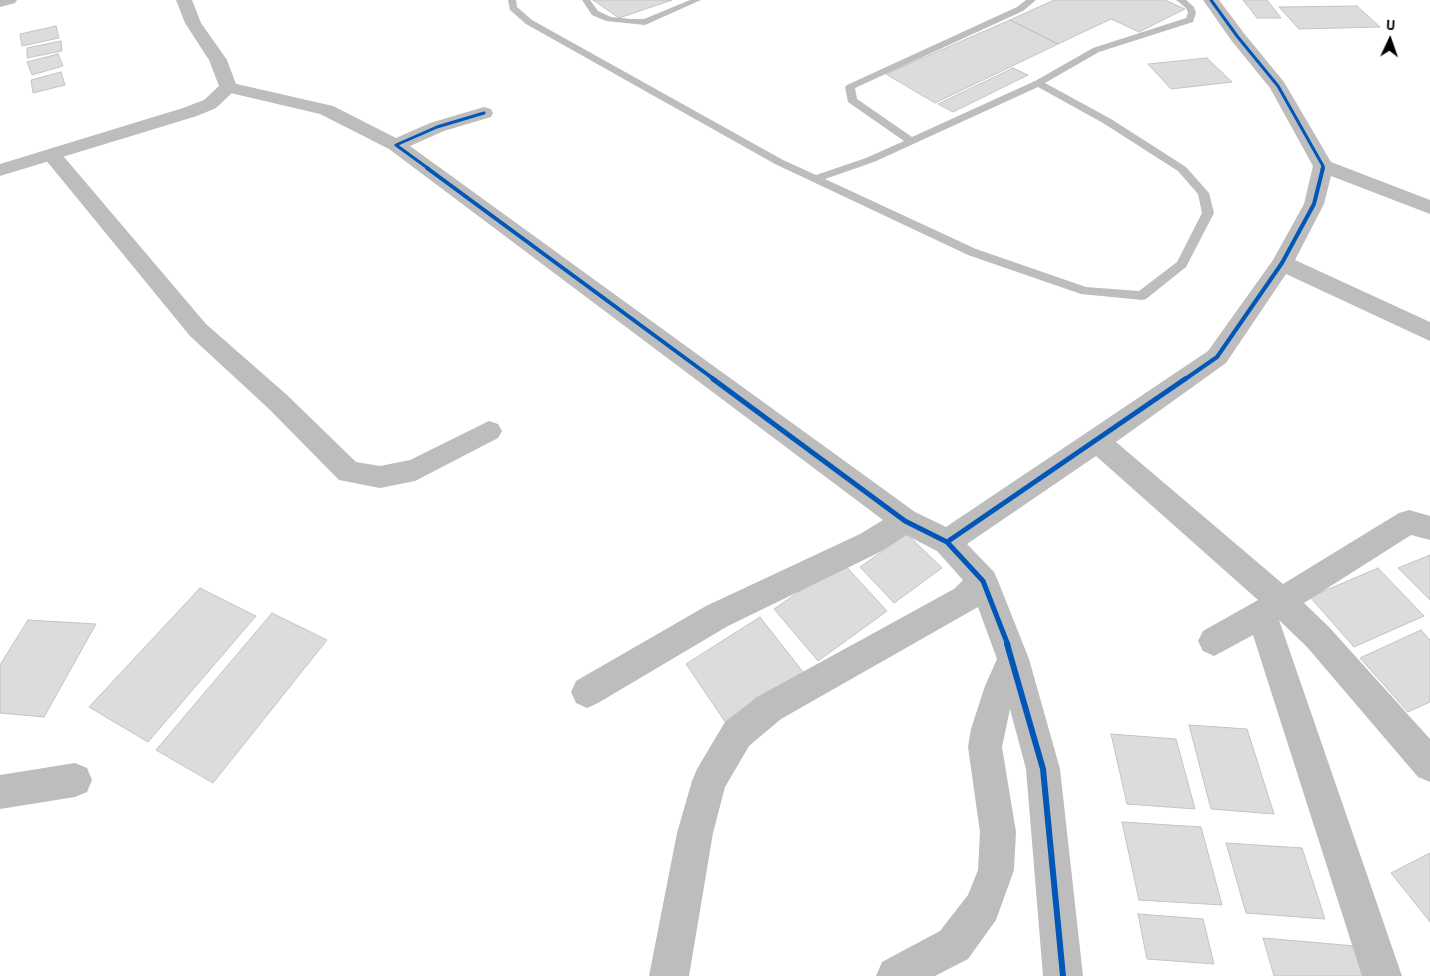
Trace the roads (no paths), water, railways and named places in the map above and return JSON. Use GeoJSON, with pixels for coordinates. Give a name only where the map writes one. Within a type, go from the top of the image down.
{"type":"FeatureCollection","features":[{"type":"Feature","properties":{"kind":"street"},"geometry":{"type":"LineString","coordinates":[[0,2],[9,0]]}},
{"type":"Feature","properties":{"kind":"street"},"geometry":{"type":"LineString","coordinates":[[184,0],[193,23],[218,60],[228,87]]}},
{"type":"Feature","properties":{"kind":"street"},"geometry":{"type":"LineString","coordinates":[[1211,0],[1237,36],[1278,86],[1323,166],[1430,208]]}},
{"type":"Feature","properties":{"kind":"street"},"geometry":{"type":"LineString","coordinates":[[228,87],[326,110],[396,145],[905,521],[947,542],[983,581],[1014,659],[1044,769],[1063,976]]}},
{"type":"Feature","properties":{"kind":"street"},"geometry":{"type":"LineString","coordinates":[[0,170],[190,112],[210,104],[228,87]]}},
{"type":"Feature","properties":{"kind":"street"},"geometry":{"type":"LineString","coordinates":[[396,145],[437,127],[484,113]]}},
{"type":"Feature","properties":{"kind":"street"},"geometry":{"type":"LineString","coordinates":[[52,155],[198,330],[278,402],[349,472],[380,477],[415,470],[489,431]]}},
{"type":"Feature","properties":{"kind":"street"},"geometry":{"type":"LineString","coordinates":[[947,542],[1097,441],[1217,356],[1282,263],[1314,204],[1323,166]]}},
{"type":"Feature","properties":{"kind":"street"},"geometry":{"type":"LineString","coordinates":[[1282,263],[1430,332]]}},
{"type":"Feature","properties":{"kind":"street"},"geometry":{"type":"LineString","coordinates":[[1097,441],[1272,607],[1318,637],[1430,765]]}},
{"type":"Feature","properties":{"kind":"street"},"geometry":{"type":"LineString","coordinates":[[587,692],[717,616],[870,543],[905,521]]}},
{"type":"Feature","properties":{"kind":"street"},"geometry":{"type":"LineString","coordinates":[[1214,641],[1272,607],[1397,528],[1409,522],[1430,528]]}},
{"type":"Feature","properties":{"kind":"street"},"geometry":{"type":"LineString","coordinates":[[669,976],[695,833],[709,780],[737,734],[768,708],[965,599],[983,581]]}},
{"type":"Feature","properties":{"kind":"street"},"geometry":{"type":"LineString","coordinates":[[1272,607],[1316,780],[1382,976]]}},
{"type":"Feature","properties":{"kind":"street"},"geometry":{"type":"LineString","coordinates":[[896,976],[954,945],[983,907],[996,870],[998,832],[985,747],[988,728],[1001,686],[1014,659]]}},
{"type":"Feature","properties":{"kind":"street"},"geometry":{"type":"LineString","coordinates":[[0,792],[75,780]]}},
{"type":"Feature","properties":{"kind":"lane"},"geometry":{"type":"LineString","coordinates":[[512,0],[513,8],[528,22],[779,162],[815,179],[972,252],[1085,292],[1142,296],[1182,264],[1208,213],[1203,193],[1182,169],[1107,121],[1038,83]]}},
{"type":"Feature","properties":{"kind":"lane"},"geometry":{"type":"LineString","coordinates":[[586,0],[595,13],[609,19],[631,22],[645,22],[697,0]]}},
{"type":"Feature","properties":{"kind":"lane"},"geometry":{"type":"LineString","coordinates":[[911,141],[852,100],[850,87],[1012,12],[1032,0]]}},
{"type":"Feature","properties":{"kind":"lane"},"geometry":{"type":"LineString","coordinates":[[815,179],[870,160],[1038,83],[1096,50],[1190,20],[1192,13],[1190,7],[1180,0]]}}]}
